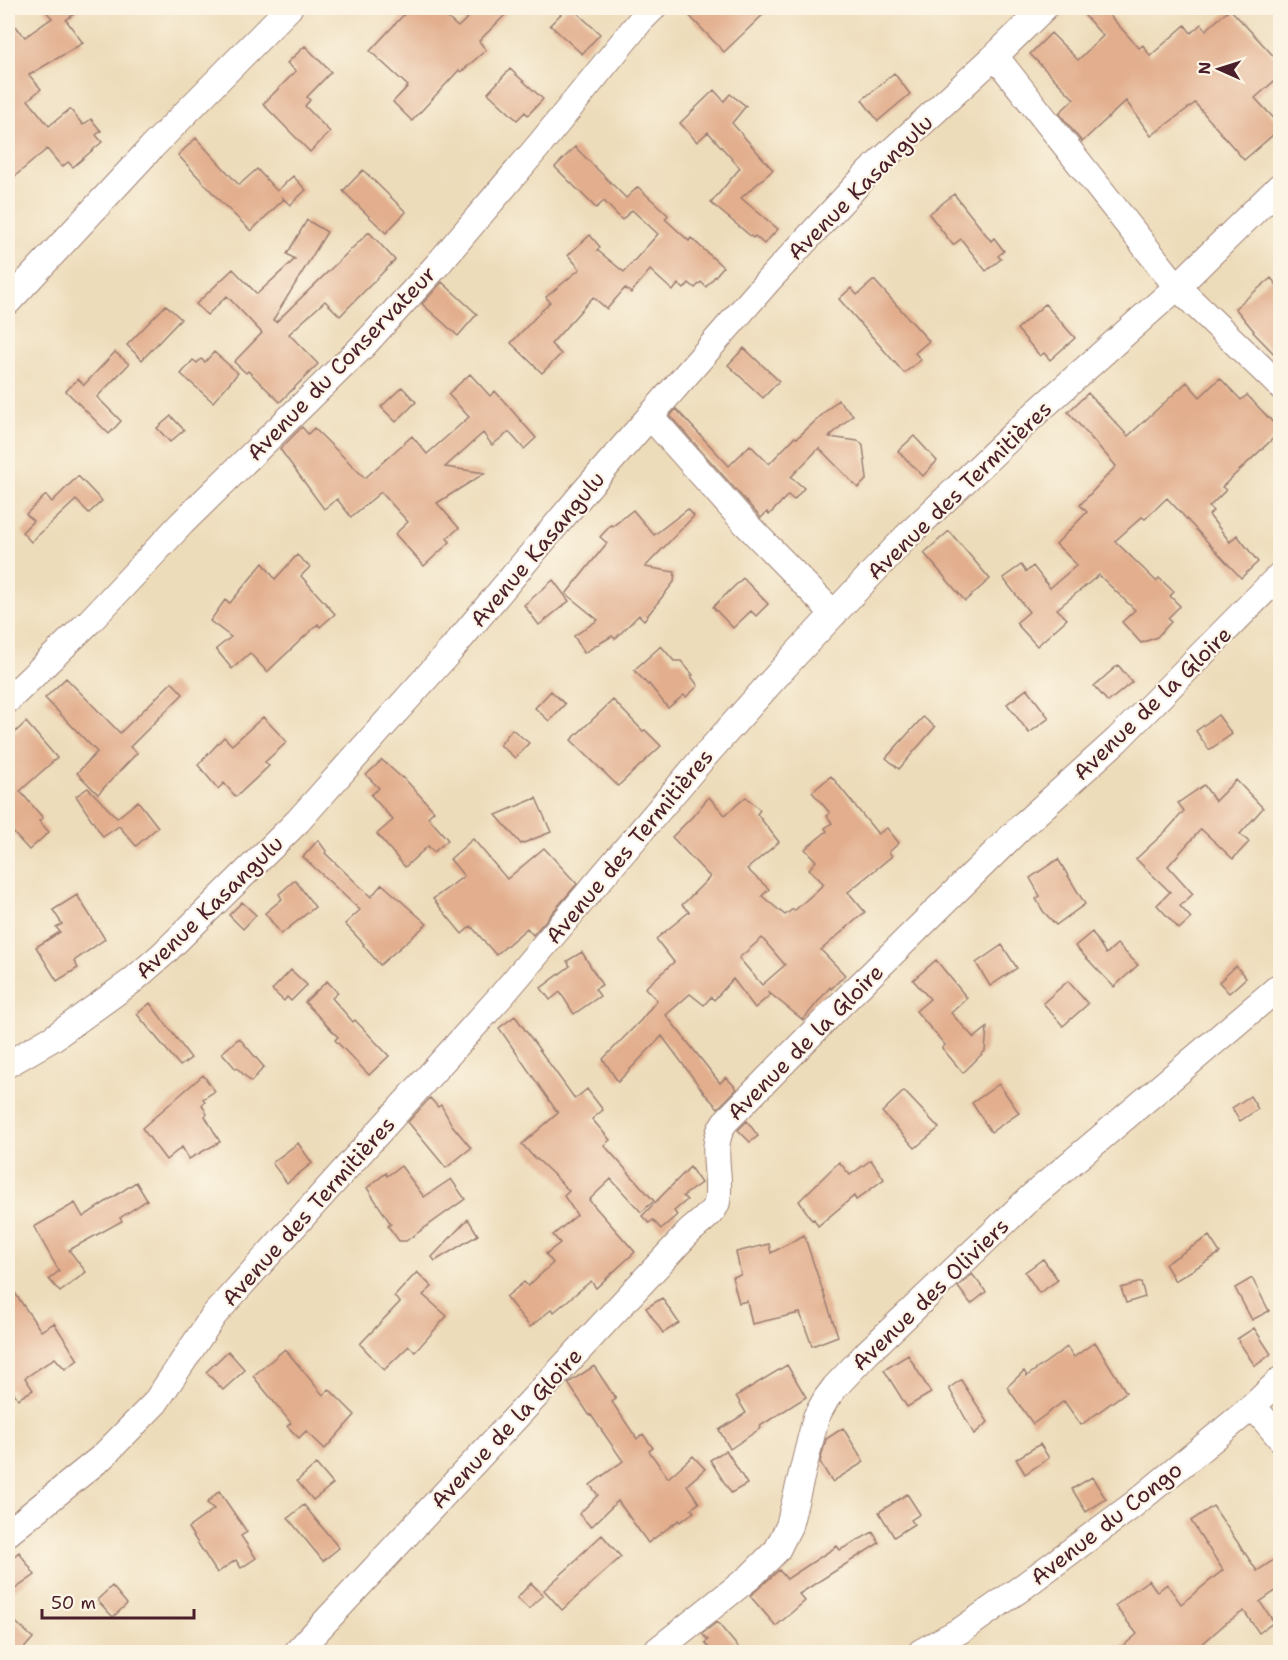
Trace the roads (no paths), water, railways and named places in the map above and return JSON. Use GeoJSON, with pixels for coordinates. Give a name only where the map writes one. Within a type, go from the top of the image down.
{"type":"FeatureCollection","features":[{"type":"Feature","properties":{"kind":"street"},"geometry":{"type":"LineString","coordinates":[[8,302],[143,157],[289,8]]}},
{"type":"Feature","properties":{"kind":"street","name":"Avenue du Conservateur"},"geometry":{"type":"LineString","coordinates":[[8,700],[91,620],[182,524],[363,346],[440,263],[542,144],[653,8]]}},
{"type":"Feature","properties":{"kind":"street","name":"Avenue Kasangulu"},"geometry":{"type":"LineString","coordinates":[[8,1064],[53,1038],[132,981],[163,954],[298,821],[451,650],[767,282],[869,172],[1044,8]]}},
{"type":"Feature","properties":{"kind":"street"},"geometry":{"type":"LineString","coordinates":[[995,56],[1178,287],[1281,386]]}},
{"type":"Feature","properties":{"kind":"street","name":"Avenue des Termitières"},"geometry":{"type":"LineString","coordinates":[[8,1533],[102,1456],[155,1403],[214,1315],[502,995],[702,759],[906,537],[1037,412],[1178,287],[1281,186]]}},
{"type":"Feature","properties":{"kind":"street"},"geometry":{"type":"LineString","coordinates":[[650,416],[746,524],[834,614]]}},
{"type":"Feature","properties":{"kind":"street","name":"Avenue de la Gloire"},"geometry":{"type":"LineString","coordinates":[[297,1653],[665,1258],[709,1214],[716,1204],[719,1193],[716,1142],[725,1122],[842,1003],[1022,826],[1117,740],[1281,575]]}},
{"type":"Feature","properties":{"kind":"street","name":"Avenue des Oliviers"},"geometry":{"type":"LineString","coordinates":[[655,1653],[751,1576],[777,1550],[789,1526],[816,1417],[835,1387],[868,1352],[1031,1197],[1281,986]]}},
{"type":"Feature","properties":{"kind":"street","name":"Avenue du Congo"},"geometry":{"type":"LineString","coordinates":[[921,1653],[963,1629],[1133,1505],[1281,1380]]}},
{"type":"Feature","properties":{"kind":"street"},"geometry":{"type":"LineString","coordinates":[[1253,1406],[1281,1438]]}}]}
